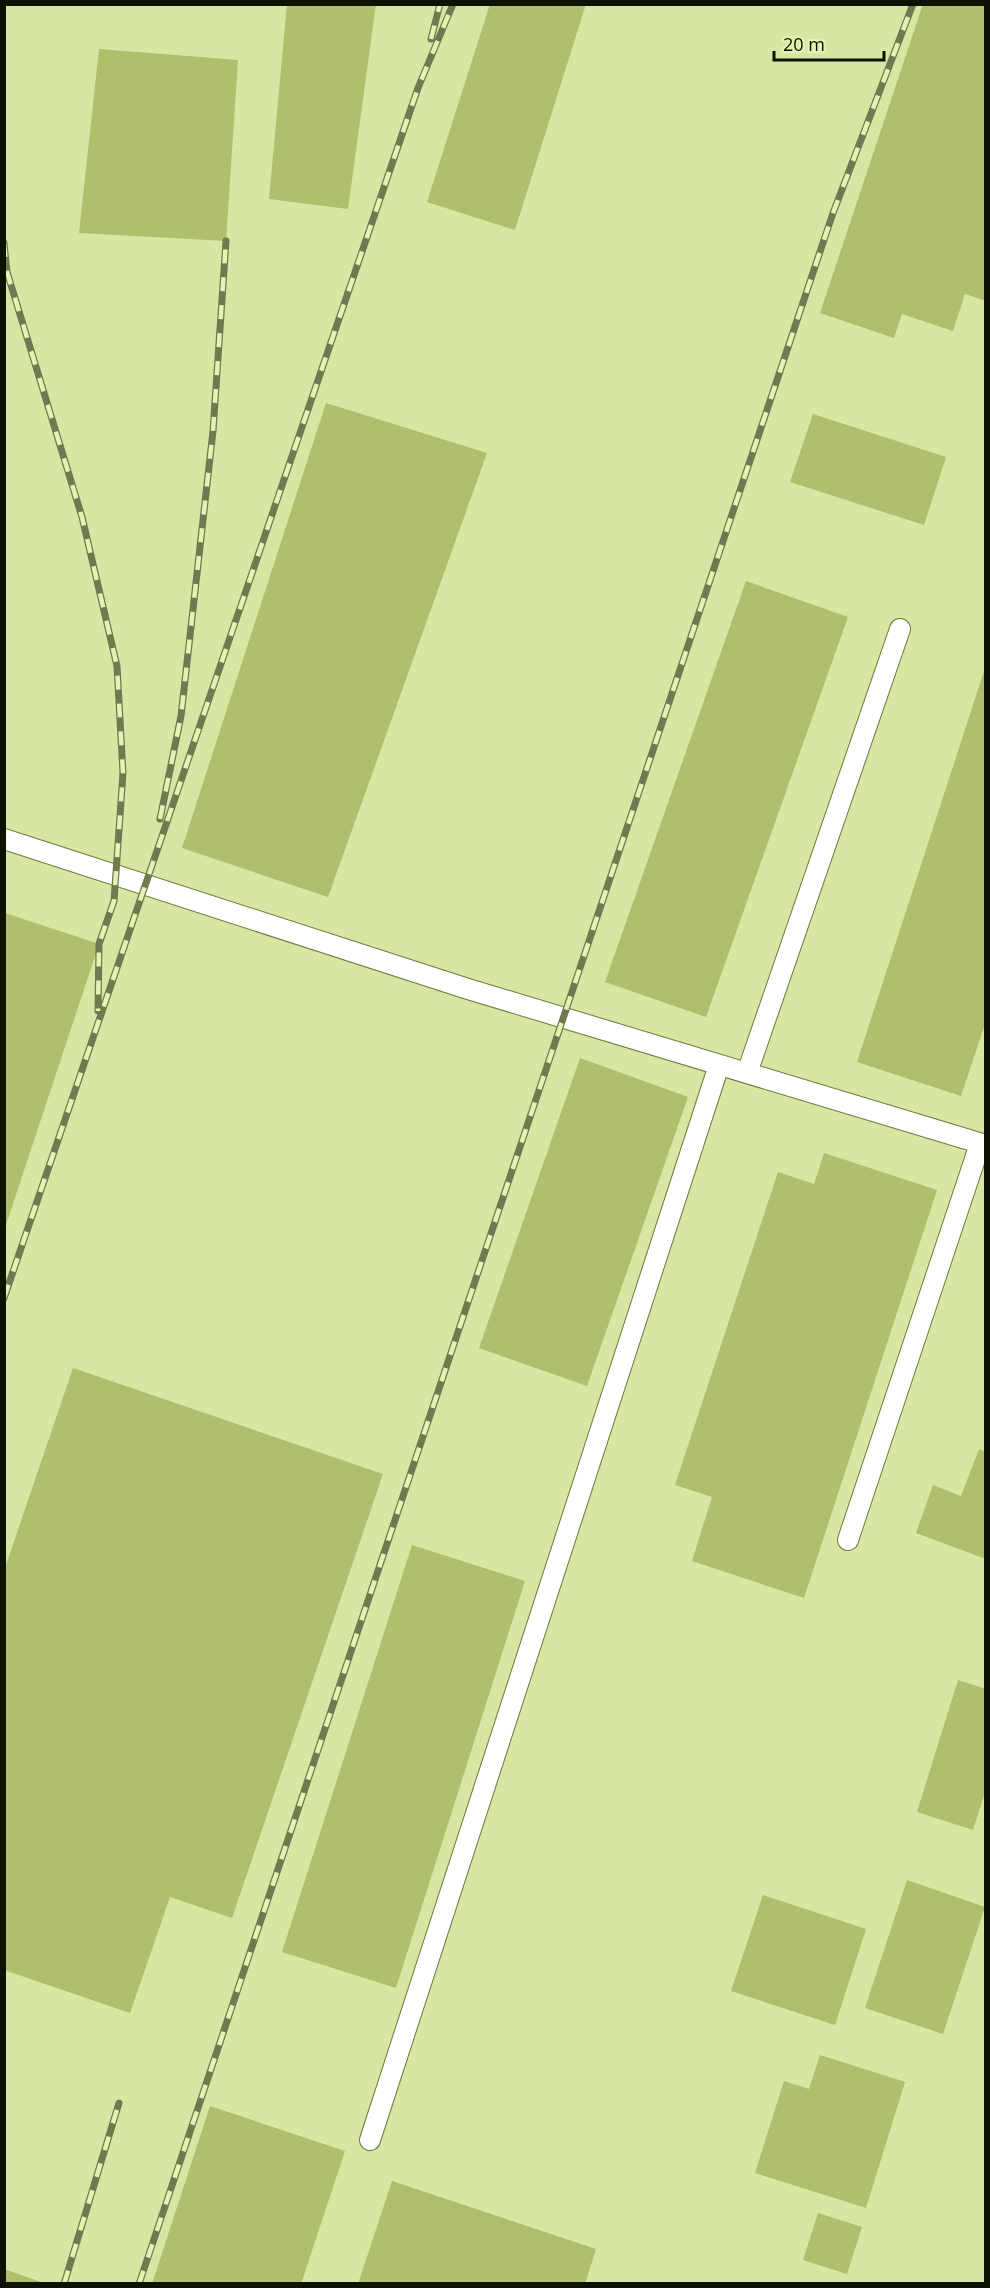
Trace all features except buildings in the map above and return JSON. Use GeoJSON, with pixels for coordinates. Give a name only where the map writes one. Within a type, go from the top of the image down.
{"type":"FeatureCollection","features":[{"type":"Feature","properties":{"kind":"lane"},"geometry":{"type":"LineString","coordinates":[[747,1073],[900,628]]}},
{"type":"Feature","properties":{"kind":"lane"},"geometry":{"type":"LineString","coordinates":[[4,839],[468,989],[983,1144],[848,1540]]}},
{"type":"Feature","properties":{"kind":"lane"},"geometry":{"type":"LineString","coordinates":[[370,2140],[719,1065]]}},
{"type":"Feature","properties":{"kind":"railway"},"geometry":{"type":"LineString","coordinates":[[431,39],[440,4]]}},
{"type":"Feature","properties":{"kind":"railway"},"geometry":{"type":"LineString","coordinates":[[4,1298],[418,88],[453,4]]}},
{"type":"Feature","properties":{"kind":"railway"},"geometry":{"type":"LineString","coordinates":[[139,2284],[833,213],[913,4]]}},
{"type":"Feature","properties":{"kind":"railway"},"geometry":{"type":"LineString","coordinates":[[160,819],[181,716],[213,431],[226,241]]}},
{"type":"Feature","properties":{"kind":"railway"},"geometry":{"type":"LineString","coordinates":[[4,243],[7,272],[82,517],[117,666],[123,773],[114,901],[99,944],[98,1011]]}},
{"type":"Feature","properties":{"kind":"railway"},"geometry":{"type":"LineString","coordinates":[[64,2284],[119,2103]]}}]}
